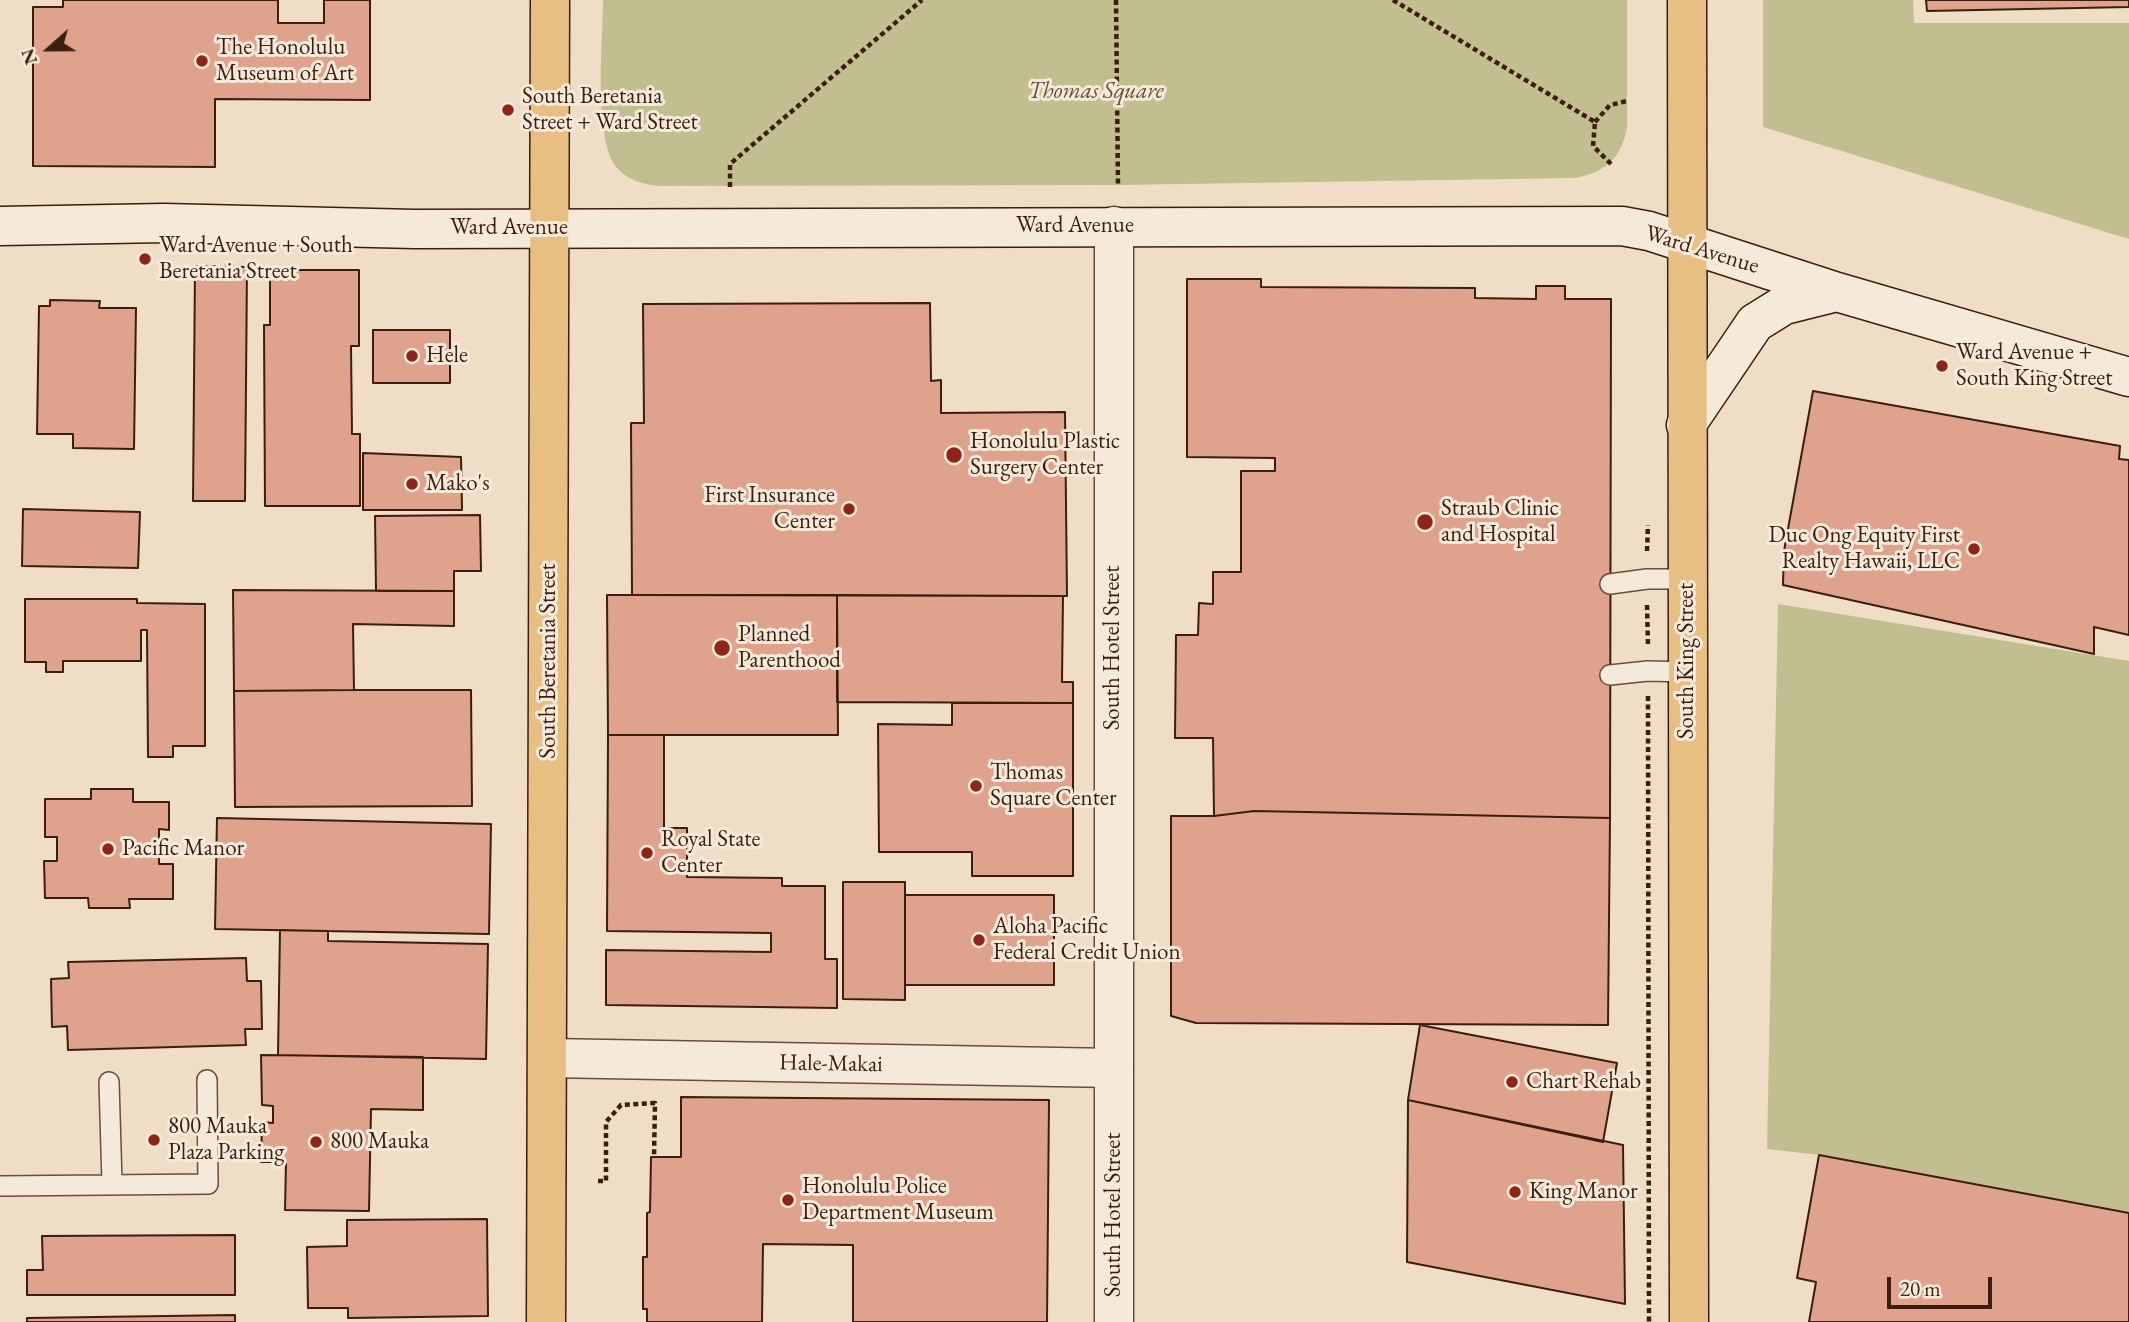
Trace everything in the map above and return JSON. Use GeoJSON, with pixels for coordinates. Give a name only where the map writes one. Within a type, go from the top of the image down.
{"type":"FeatureCollection","features":[{"type":"Feature","properties":{"kind":"main road","name":"South Beretania Street"},"geometry":{"type":"LineString","coordinates":[[546,1322],[550,0]]}},
{"type":"Feature","properties":{"kind":"main road","name":"South King Street"},"geometry":{"type":"LineString","coordinates":[[1686,0],[1689,1322]]}},
{"type":"Feature","properties":{"kind":"main road","name":"Ward Avenue"},"geometry":{"type":"LineString","coordinates":[[0,226],[164,223],[415,229],[1622,226],[1649,231],[1837,292],[2129,377]]}},
{"type":"Feature","properties":{"kind":"main road","name":"South Hotel Street"},"geometry":{"type":"LineString","coordinates":[[1114,226],[1114,1322]]}},
{"type":"Feature","properties":{"kind":"main road"},"geometry":{"type":"LineString","coordinates":[[1686,425],[1755,323],[1784,305],[1837,292]]}},
{"type":"Feature","properties":{"kind":"main road","name":"Hale-Makai"},"geometry":{"type":"LineString","coordinates":[[548,1058],[1114,1068]]}},
{"type":"Feature","properties":{"kind":"lane"},"geometry":{"type":"LineString","coordinates":[[1610,584],[1647,579],[1687,579]]}},
{"type":"Feature","properties":{"kind":"lane"},"geometry":{"type":"LineString","coordinates":[[1610,675],[1648,671],[1687,673]]}},
{"type":"Feature","properties":{"kind":"lane"},"geometry":{"type":"LineString","coordinates":[[0,1186],[112,1182],[208,1184],[207,1080]]}},
{"type":"Feature","properties":{"kind":"lane"},"geometry":{"type":"LineString","coordinates":[[109,1082],[112,1182]]}},
{"type":"Feature","properties":{"kind":"path"},"geometry":{"type":"LineString","coordinates":[[730,187],[730,164],[922,0]]}},
{"type":"Feature","properties":{"kind":"path"},"geometry":{"type":"LineString","coordinates":[[1116,0],[1118,185]]}},
{"type":"Feature","properties":{"kind":"path"},"geometry":{"type":"LineString","coordinates":[[1393,0],[1595,122]]}},
{"type":"Feature","properties":{"kind":"path"},"geometry":{"type":"LineString","coordinates":[[1611,164],[1592,146],[1595,122],[1610,105],[1627,101]]}},
{"type":"Feature","properties":{"kind":"path"},"geometry":{"type":"LineString","coordinates":[[598,1181],[606,1181],[606,1122],[621,1105],[656,1103],[654,1157]]}},
{"type":"Feature","properties":{"kind":"green space","name":"Thomas Square"},"geometry":{"type":"Polygon","coordinates":[[[603,0],[1627,0],[1627,127],[1621,147],[1610,162],[1595,172],[1574,178],[1118,185],[658,186],[627,177],[619,170],[611,157],[605,138],[601,90],[603,0]]]}},
{"type":"Feature","properties":{"kind":"green space"},"geometry":{"type":"Polygon","coordinates":[[[1763,0],[1913,0],[1914,23],[2129,23],[2129,239],[1763,127],[1763,0]]]}},
{"type":"Feature","properties":{"kind":"green space"},"geometry":{"type":"Polygon","coordinates":[[[1778,604],[2129,661],[2129,1213],[1819,1155],[1767,1149],[1778,604]]]}},
{"type":"Feature","properties":{"kind":"building","name":"The Honolulu Museum of Art"},"geometry":{"type":"Polygon","coordinates":[[[63,0],[278,0],[278,23],[324,23],[324,0],[370,0],[370,100],[215,99],[215,167],[33,166],[33,7],[63,7],[63,0]]]}},
{"type":"Feature","properties":{"kind":"building"},"geometry":{"type":"Polygon","coordinates":[[[1926,0],[2129,0],[2129,7],[1927,11],[1926,0]]]}},
{"type":"Feature","properties":{"kind":"building"},"geometry":{"type":"Polygon","coordinates":[[[195,266],[247,267],[245,501],[193,501],[195,266]]]}},
{"type":"Feature","properties":{"kind":"building"},"geometry":{"type":"Polygon","coordinates":[[[270,270],[359,270],[359,346],[351,346],[352,434],[360,434],[360,506],[265,506],[264,325],[270,325],[270,270]]]}},
{"type":"Feature","properties":{"kind":"building","name":"Straub Clinic and Hospital"},"geometry":{"type":"Polygon","coordinates":[[[1187,279],[1261,279],[1261,287],[1475,288],[1475,298],[1536,299],[1536,286],[1565,286],[1565,299],[1611,299],[1610,818],[1254,811],[1214,816],[1213,738],[1175,738],[1176,635],[1198,635],[1199,603],[1213,604],[1213,572],[1241,572],[1241,471],[1275,471],[1275,458],[1187,457],[1187,279]]]}},
{"type":"Feature","properties":{"kind":"building"},"geometry":{"type":"Polygon","coordinates":[[[50,300],[100,301],[99,308],[136,308],[134,449],[73,448],[73,434],[37,434],[39,306],[50,306],[50,300]]]}},
{"type":"Feature","properties":{"kind":"building","name":"First Insurance Center"},"geometry":{"type":"Polygon","coordinates":[[[930,303],[931,381],[941,380],[941,413],[1065,412],[1067,596],[632,595],[631,423],[644,423],[643,304],[930,303]]]}},
{"type":"Feature","properties":{"kind":"building","name":"Hele"},"geometry":{"type":"Polygon","coordinates":[[[373,330],[450,330],[450,383],[373,383],[373,330]]]}},
{"type":"Feature","properties":{"kind":"building"},"geometry":{"type":"Polygon","coordinates":[[[1813,391],[2120,446],[2119,459],[2129,460],[2129,635],[2094,627],[2094,654],[1783,585],[1784,551],[1813,391]]]}},
{"type":"Feature","properties":{"kind":"building","name":"Mako's"},"geometry":{"type":"Polygon","coordinates":[[[363,453],[461,457],[462,510],[363,510],[363,453]]]}},
{"type":"Feature","properties":{"kind":"building"},"geometry":{"type":"Polygon","coordinates":[[[23,509],[140,512],[138,568],[22,566],[23,509]]]}},
{"type":"Feature","properties":{"kind":"building"},"geometry":{"type":"Polygon","coordinates":[[[480,515],[481,571],[454,571],[454,591],[376,591],[375,516],[480,515]]]}},
{"type":"Feature","properties":{"kind":"building"},"geometry":{"type":"Polygon","coordinates":[[[233,590],[454,591],[454,626],[353,624],[354,690],[234,691],[233,590]]]}},
{"type":"Feature","properties":{"kind":"building","name":"Planned Parenthood"},"geometry":{"type":"Polygon","coordinates":[[[607,595],[837,595],[838,735],[608,735],[607,595]]]}},
{"type":"Feature","properties":{"kind":"building"},"geometry":{"type":"Polygon","coordinates":[[[837,595],[1063,596],[1062,682],[1073,682],[1073,703],[837,702],[837,595]]]}},
{"type":"Feature","properties":{"kind":"building"},"geometry":{"type":"Polygon","coordinates":[[[25,599],[137,599],[137,603],[205,604],[205,746],[173,746],[173,757],[148,757],[147,630],[141,630],[141,661],[63,661],[63,672],[46,672],[46,662],[25,662],[25,599]]]}},
{"type":"Feature","properties":{"kind":"building"},"geometry":{"type":"Polygon","coordinates":[[[471,690],[472,806],[235,807],[234,691],[471,690]]]}},
{"type":"Feature","properties":{"kind":"building","name":"Thomas Square Center"},"geometry":{"type":"Polygon","coordinates":[[[952,703],[1073,703],[1073,876],[972,876],[972,852],[879,852],[878,724],[952,725],[952,703]]]}},
{"type":"Feature","properties":{"kind":"building","name":"Royal State Center"},"geometry":{"type":"Polygon","coordinates":[[[608,735],[664,735],[664,828],[687,828],[687,877],[782,878],[782,886],[825,886],[825,959],[837,959],[837,1008],[606,1005],[606,950],[771,952],[771,933],[607,931],[608,735]]]}},
{"type":"Feature","properties":{"kind":"building","name":"Pacific Manor"},"geometry":{"type":"Polygon","coordinates":[[[91,789],[133,789],[133,802],[169,802],[169,830],[159,829],[159,864],[173,864],[173,899],[129,899],[130,908],[89,908],[88,898],[45,898],[44,861],[57,861],[57,837],[45,837],[45,799],[91,799],[91,789]]]}},
{"type":"Feature","properties":{"kind":"building"},"geometry":{"type":"Polygon","coordinates":[[[1254,811],[1610,818],[1608,1025],[1196,1023],[1171,1016],[1171,816],[1214,816],[1254,811]]]}},
{"type":"Feature","properties":{"kind":"building"},"geometry":{"type":"Polygon","coordinates":[[[217,818],[491,824],[489,934],[215,929],[217,818]]]}},
{"type":"Feature","properties":{"kind":"building"},"geometry":{"type":"Polygon","coordinates":[[[843,882],[905,882],[905,1000],[843,999],[843,882]]]}},
{"type":"Feature","properties":{"kind":"building","name":"Aloha Pacific Federal Credit Union"},"geometry":{"type":"Polygon","coordinates":[[[905,895],[1054,895],[1054,985],[905,985],[905,895]]]}},
{"type":"Feature","properties":{"kind":"building"},"geometry":{"type":"Polygon","coordinates":[[[280,930],[328,931],[328,941],[488,944],[486,1059],[278,1055],[280,930]]]}},
{"type":"Feature","properties":{"kind":"building"},"geometry":{"type":"Polygon","coordinates":[[[246,958],[247,981],[261,981],[262,1029],[245,1029],[246,1045],[68,1050],[67,1026],[52,1027],[51,979],[69,978],[68,962],[246,958]]]}},
{"type":"Feature","properties":{"kind":"building","name":"Chart Rehab"},"geometry":{"type":"Polygon","coordinates":[[[1420,1025],[1617,1063],[1603,1142],[1408,1100],[1420,1025]]]}},
{"type":"Feature","properties":{"kind":"building","name":"800 Mauka"},"geometry":{"type":"Polygon","coordinates":[[[261,1055],[423,1057],[423,1110],[371,1109],[369,1211],[285,1210],[286,1162],[261,1162],[262,1122],[273,1123],[273,1106],[262,1105],[261,1055]]]}},
{"type":"Feature","properties":{"kind":"building"},"geometry":{"type":"Polygon","coordinates":[[[681,1097],[1049,1100],[1047,1322],[853,1322],[853,1245],[763,1244],[762,1322],[647,1322],[647,1309],[643,1309],[643,1257],[647,1257],[651,1157],[681,1157],[681,1097]]]}},
{"type":"Feature","properties":{"kind":"building","name":"King Manor"},"geometry":{"type":"Polygon","coordinates":[[[1408,1100],[1623,1145],[1625,1304],[1407,1262],[1408,1100]]]}},
{"type":"Feature","properties":{"kind":"building"},"geometry":{"type":"Polygon","coordinates":[[[1819,1155],[2129,1213],[2129,1322],[1809,1322],[1816,1282],[1797,1278],[1819,1155]]]}},
{"type":"Feature","properties":{"kind":"building"},"geometry":{"type":"Polygon","coordinates":[[[487,1219],[488,1316],[348,1318],[348,1308],[308,1308],[307,1247],[347,1246],[347,1220],[487,1219]]]}},
{"type":"Feature","properties":{"kind":"building"},"geometry":{"type":"Polygon","coordinates":[[[235,1235],[235,1295],[27,1295],[27,1270],[43,1270],[42,1236],[235,1235]]]}},
{"type":"Feature","properties":{"kind":"building"},"geometry":{"type":"Polygon","coordinates":[[[235,1315],[235,1322],[27,1322],[27,1318],[235,1315]]]}},
{"type":"Feature","properties":{"kind":"place","name":"The Honolulu Museum of Art"},"geometry":{"type":"Point","coordinates":[202,61]}},
{"type":"Feature","properties":{"kind":"place","name":"South Beretania Street + Ward Street"},"geometry":{"type":"Point","coordinates":[508,110]}},
{"type":"Feature","properties":{"kind":"place","name":"Ward Avenue + South Beretania Street"},"geometry":{"type":"Point","coordinates":[145,259]}},
{"type":"Feature","properties":{"kind":"place","name":"Hele"},"geometry":{"type":"Point","coordinates":[412,356]}},
{"type":"Feature","properties":{"kind":"place","name":"Ward Avenue + South King Street"},"geometry":{"type":"Point","coordinates":[1942,366]}},
{"type":"Feature","properties":{"kind":"place","name":"Honolulu Plastic Surgery Center"},"geometry":{"type":"Point","coordinates":[954,455]}},
{"type":"Feature","properties":{"kind":"place","name":"Mako's"},"geometry":{"type":"Point","coordinates":[412,484]}},
{"type":"Feature","properties":{"kind":"place","name":"First Insurance Center"},"geometry":{"type":"Point","coordinates":[849,509]}},
{"type":"Feature","properties":{"kind":"place","name":"Straub Clinic and Hospital"},"geometry":{"type":"Point","coordinates":[1425,522]}},
{"type":"Feature","properties":{"kind":"place","name":"Duc Ong Equity First Realty Hawaii, LLC"},"geometry":{"type":"Point","coordinates":[1974,549]}},
{"type":"Feature","properties":{"kind":"place","name":"Planned Parenthood"},"geometry":{"type":"Point","coordinates":[722,648]}},
{"type":"Feature","properties":{"kind":"place","name":"Thomas Square Center"},"geometry":{"type":"Point","coordinates":[976,786]}},
{"type":"Feature","properties":{"kind":"place","name":"Pacific Manor"},"geometry":{"type":"Point","coordinates":[108,849]}},
{"type":"Feature","properties":{"kind":"place","name":"Royal State Center"},"geometry":{"type":"Point","coordinates":[647,853]}},
{"type":"Feature","properties":{"kind":"place","name":"Aloha Pacific Federal Credit Union"},"geometry":{"type":"Point","coordinates":[979,940]}},
{"type":"Feature","properties":{"kind":"place","name":"Chart Rehab"},"geometry":{"type":"Point","coordinates":[1512,1082]}},
{"type":"Feature","properties":{"kind":"place","name":"800 Mauka Plaza Parking"},"geometry":{"type":"Point","coordinates":[154,1140]}},
{"type":"Feature","properties":{"kind":"place","name":"800 Mauka"},"geometry":{"type":"Point","coordinates":[316,1142]}},
{"type":"Feature","properties":{"kind":"place","name":"King Manor"},"geometry":{"type":"Point","coordinates":[1515,1192]}},
{"type":"Feature","properties":{"kind":"place","name":"Honolulu Police Department Museum"},"geometry":{"type":"Point","coordinates":[788,1200]}}]}
